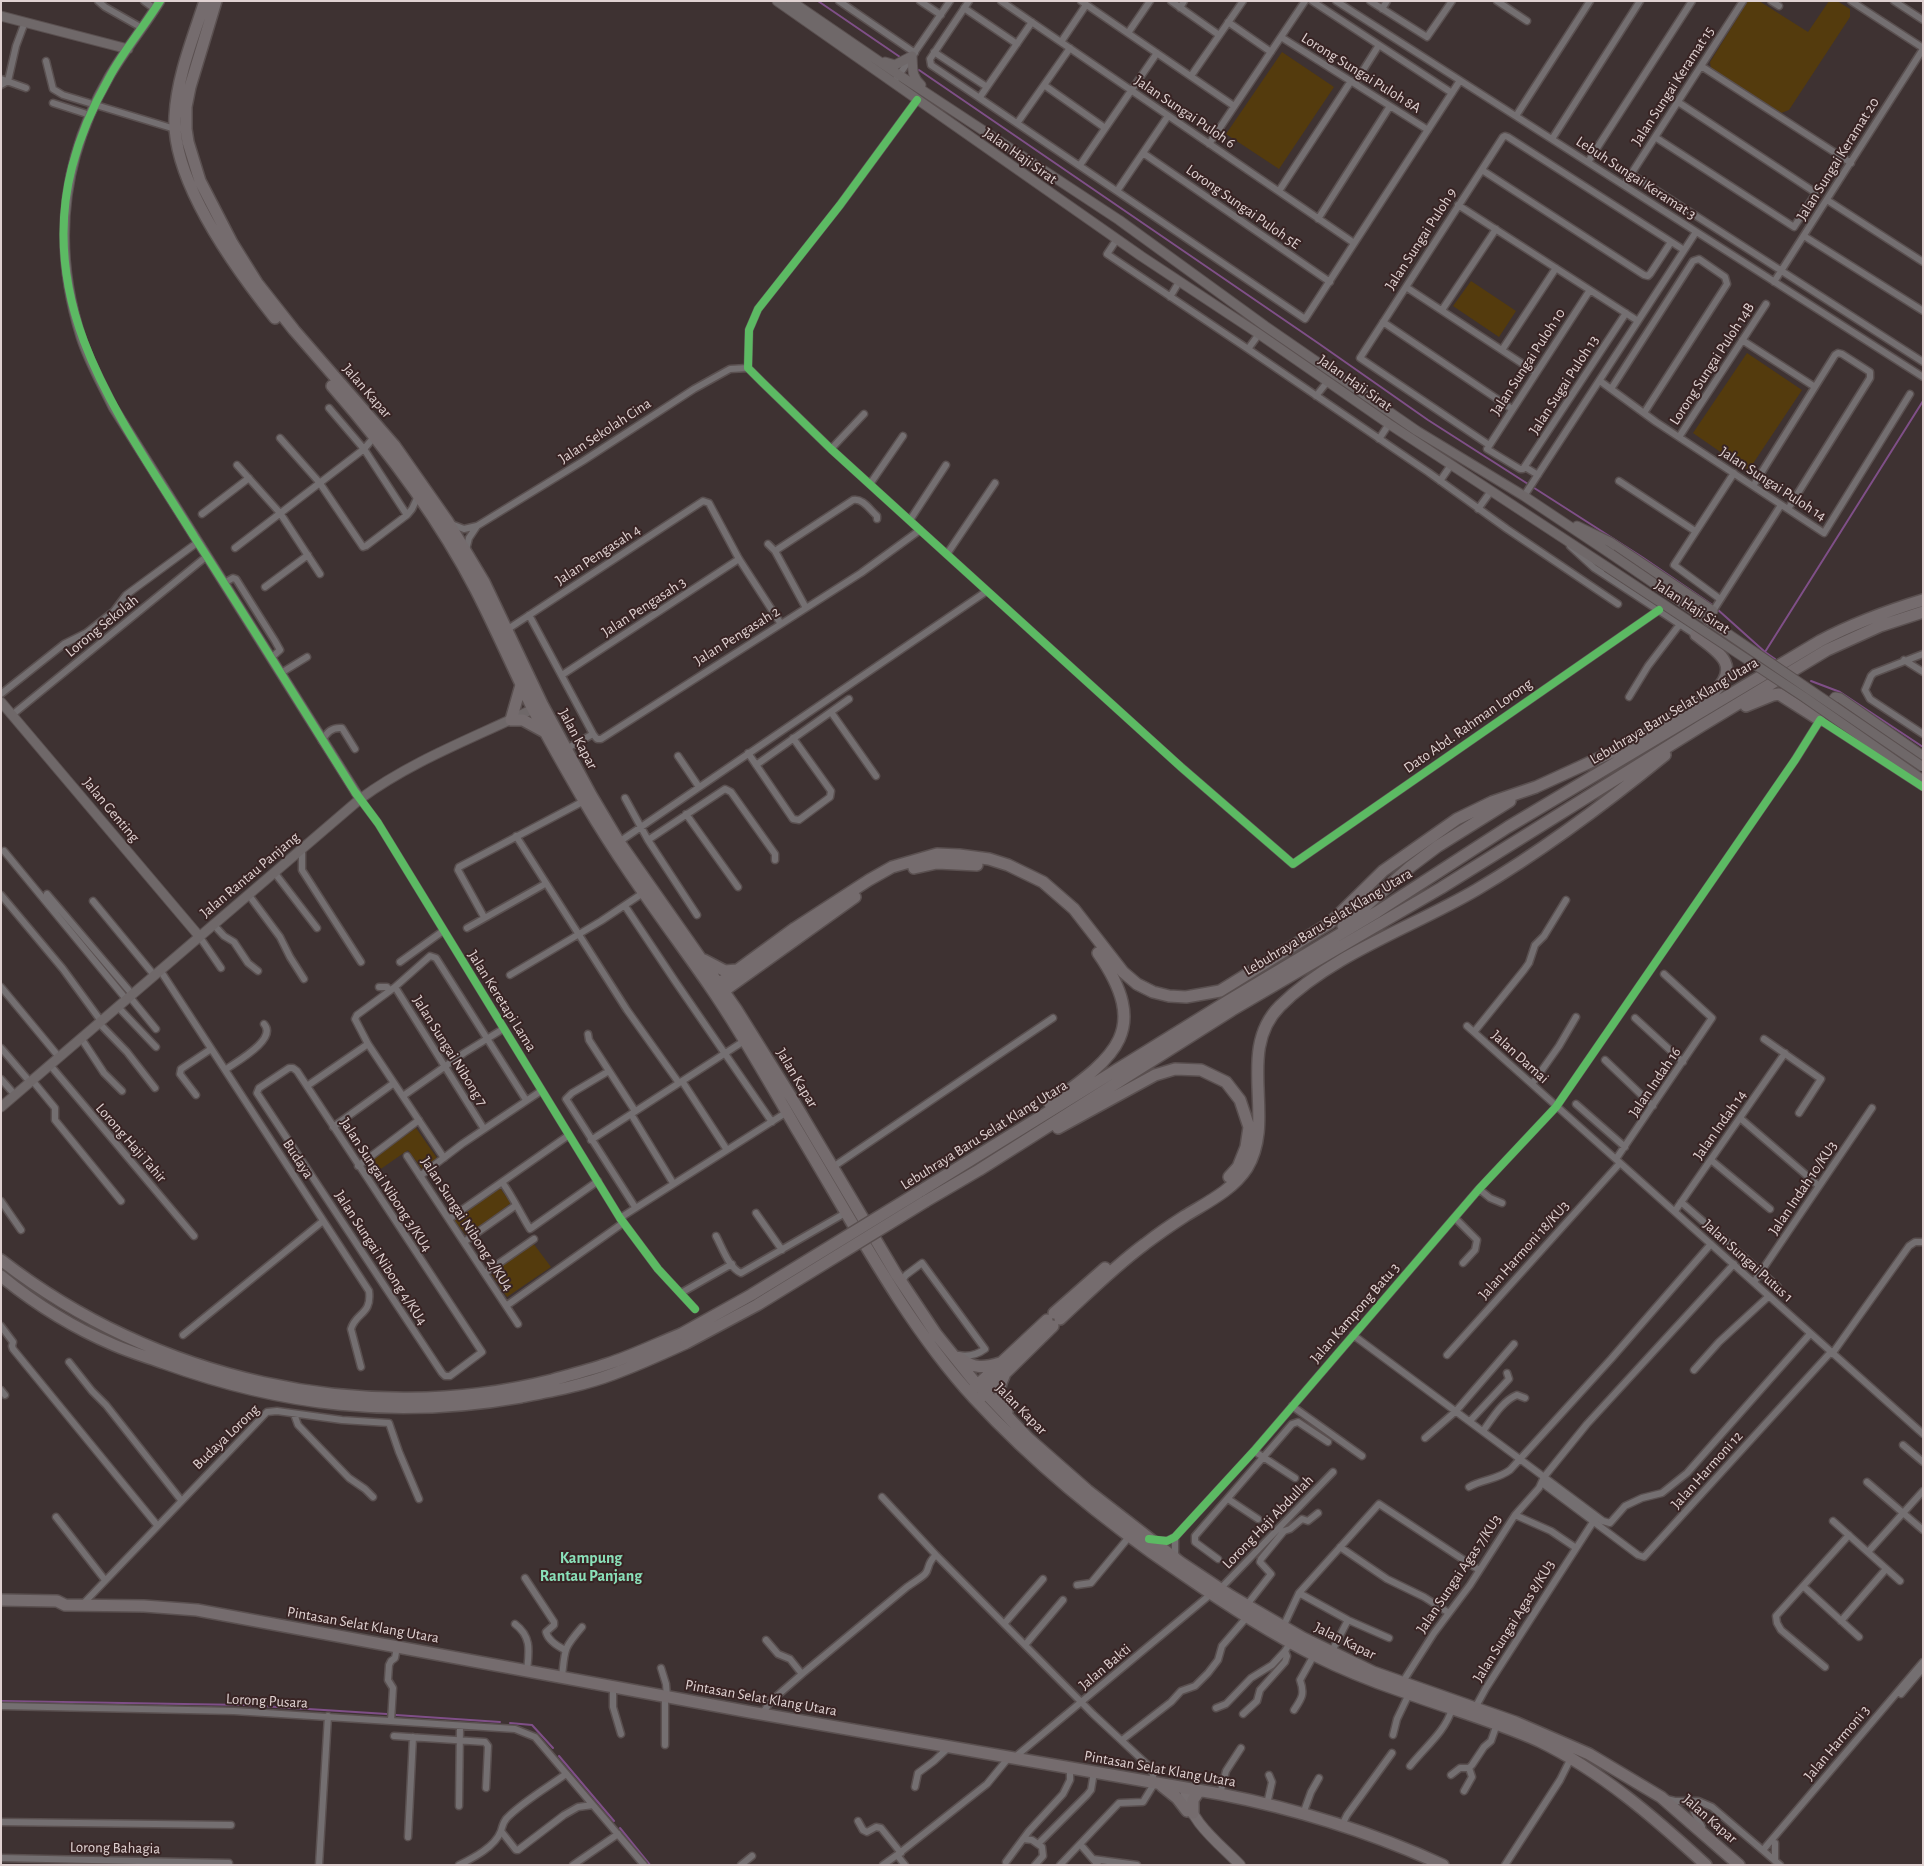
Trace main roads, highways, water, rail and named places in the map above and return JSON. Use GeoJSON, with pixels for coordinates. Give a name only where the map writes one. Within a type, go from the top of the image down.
{"type":"FeatureCollection","features":[{"type":"Feature","properties":{"kind":"highway","name":"Jalan Kapar"},"geometry":{"type":"LineString","coordinates":[[205,1],[180,86],[176,106],[175,129],[184,168],[208,222],[241,274],[288,336],[375,436],[418,494],[475,588],[522,684],[566,749],[619,842],[699,957],[744,1041],[888,1281],[925,1336],[1058,1480],[1129,1536],[1215,1592],[1247,1611],[1373,1672],[1515,1722],[1589,1754],[1661,1797],[1739,1865]]}},
{"type":"Feature","properties":{"kind":"highway","name":"Jalan Kapar"},"geometry":{"type":"LineString","coordinates":[[216,1],[190,87],[186,107],[188,142],[200,181],[232,243],[257,283],[294,330],[394,445],[448,522],[466,550],[508,629],[547,733],[584,801],[643,893],[718,990],[736,1009],[901,1282],[951,1351],[977,1393],[1087,1490],[1180,1562],[1215,1592]]}},
{"type":"Feature","properties":{"kind":"highway","name":"Lebuhraya Baru Selat Klang Utara"},"geometry":{"type":"LineString","coordinates":[[922,1196],[979,1170],[1232,1010],[1440,888],[1705,719],[1820,640],[1850,625],[1923,600]]}},
{"type":"Feature","properties":{"kind":"highway","name":"Lebuhraya Baru Selat Klang Utara"},"geometry":{"type":"LineString","coordinates":[[1,1276],[62,1319],[113,1344],[237,1388],[302,1401],[434,1408],[494,1402],[555,1391],[612,1375],[683,1339],[757,1305],[922,1196],[1022,1127],[1377,912],[1508,827],[1827,650],[1880,626],[1923,612]]}},
{"type":"Feature","properties":{"kind":"highway"},"geometry":{"type":"LineString","coordinates":[[1627,745],[1715,691],[1724,683],[1727,674],[1726,664],[1721,654],[1696,635]]}},
{"type":"Feature","properties":{"kind":"highway"},"geometry":{"type":"LineString","coordinates":[[522,684],[511,720],[523,720],[547,733]]}},
{"type":"Feature","properties":{"kind":"highway"},"geometry":{"type":"LineString","coordinates":[[1330,939],[1380,893],[1438,846],[1464,828],[1526,791],[1627,745],[1779,694],[1820,720]]}},
{"type":"Feature","properties":{"kind":"highway"},"geometry":{"type":"LineString","coordinates":[[1053,1320],[1146,1243],[1229,1188],[1246,1170],[1257,1148],[1259,1136],[1258,1055],[1265,1030],[1278,1008],[1296,992],[1351,956],[1475,891],[1526,859],[1598,807],[1705,719]]}},
{"type":"Feature","properties":{"kind":"highway"},"geometry":{"type":"LineString","coordinates":[[718,990],[812,918],[869,880],[892,867],[937,854],[990,859],[1008,865],[1043,882],[1074,909],[1117,966],[1137,984],[1153,992],[1169,996],[1186,997],[1220,991],[1330,923],[1383,870],[1457,819],[1492,802],[1526,791]]}},
{"type":"Feature","properties":{"kind":"highway"},"geometry":{"type":"LineString","coordinates":[[699,957],[719,969],[739,974],[873,885],[894,874],[937,863],[988,866],[1024,879],[1054,899],[1082,929],[1116,982],[1122,997],[1125,1018],[1122,1033],[1114,1050],[1105,1061],[1022,1127]]}},
{"type":"Feature","properties":{"kind":"highway"},"geometry":{"type":"LineString","coordinates":[[736,1009],[739,974]]}},
{"type":"Feature","properties":{"kind":"highway"},"geometry":{"type":"LineString","coordinates":[[977,1393],[1135,1243],[1161,1223],[1219,1187],[1238,1167],[1246,1147],[1248,1127],[1240,1100],[1226,1082],[1201,1070],[1175,1069],[1155,1074],[979,1170]]}},
{"type":"Feature","properties":{"kind":"highway","name":"Lebuhraya Baru Selat Klang Utara"},"geometry":{"type":"LineString","coordinates":[[1,1260],[25,1279],[72,1308],[119,1332],[176,1357],[221,1373],[245,1379],[335,1394],[431,1397],[492,1391],[550,1380],[683,1339]]}},
{"type":"Feature","properties":{"kind":"highway"},"geometry":{"type":"LineString","coordinates":[[951,1351],[968,1365],[978,1368],[1005,1366]]}},
{"type":"Feature","properties":{"kind":"highway"},"geometry":{"type":"LineString","coordinates":[[1005,1366],[998,1393],[1015,1426]]}},
{"type":"Feature","properties":{"kind":"highway"},"geometry":{"type":"LineString","coordinates":[[1,1592],[16,1600]]}},
{"type":"Feature","properties":{"kind":"highway","name":"Pintasan Selat Klang Utara"},"geometry":{"type":"LineString","coordinates":[[1,1600],[57,1601],[65,1605]]}},
{"type":"Feature","properties":{"kind":"highway","name":"Pintasan Selat Klang Utara"},"geometry":{"type":"LineString","coordinates":[[1,1607],[57,1608],[65,1605],[82,1605],[144,1606],[197,1610],[666,1697],[1070,1767],[1158,1785],[1220,1794],[1267,1804],[1342,1825],[1394,1843],[1443,1865]]}},
{"type":"Feature","properties":{"kind":"highway","name":"Jalan Kapar"},"geometry":{"type":"LineString","coordinates":[[1247,1611],[1288,1647],[1314,1655],[1409,1694],[1497,1724],[1538,1741],[1571,1758],[1592,1771],[1636,1804],[1706,1865]]}},
{"type":"Feature","properties":{"kind":"highway"},"geometry":{"type":"LineString","coordinates":[[1158,1785],[1177,1798],[1190,1812]]}},
{"type":"Feature","properties":{"kind":"highway"},"geometry":{"type":"LineString","coordinates":[[1190,1812],[1193,1800],[1199,1791]]}},
{"type":"Feature","properties":{"kind":"main road","name":"Jalan Haji Sirat"},"geometry":{"type":"LineString","coordinates":[[777,1],[1179,282],[1259,334],[1389,424],[1804,697],[1923,780]]}},
{"type":"Feature","properties":{"kind":"main road","name":"Jalan Haji Sirat"},"geometry":{"type":"LineString","coordinates":[[791,1],[1140,235],[1265,326],[1417,431],[1527,492],[1560,520],[1923,767]]}},
{"type":"Feature","properties":{"kind":"main road"},"geometry":{"type":"LineString","coordinates":[[158,5],[109,77],[85,126],[72,168],[66,203],[63,249],[71,300],[82,339],[113,407],[360,799]]}},
{"type":"Feature","properties":{"kind":"main road"},"geometry":{"type":"LineString","coordinates":[[1,16],[128,49]]}},
{"type":"Feature","properties":{"kind":"main road"},"geometry":{"type":"LineString","coordinates":[[841,35],[895,66],[901,64],[913,54],[912,72],[915,79],[952,110]]}},
{"type":"Feature","properties":{"kind":"main road"},"geometry":{"type":"LineString","coordinates":[[1046,190],[1075,205],[1080,201],[1054,176]]}},
{"type":"Feature","properties":{"kind":"main road"},"geometry":{"type":"LineString","coordinates":[[1140,235],[1120,224],[1112,225],[1111,229],[1115,234],[1141,256]]}},
{"type":"Feature","properties":{"kind":"main road"},"geometry":{"type":"LineString","coordinates":[[1560,520],[1604,539],[1716,606]]}},
{"type":"Feature","properties":{"kind":"main road"},"geometry":{"type":"LineString","coordinates":[[1820,720],[1833,699],[1835,697],[1840,698],[1923,756]]}},
{"type":"Feature","properties":{"kind":"main road","name":"Jalan Genting"},"geometry":{"type":"LineString","coordinates":[[1,702],[199,936]]}},
{"type":"Feature","properties":{"kind":"main road","name":"Jalan Rantau Panjang"},"geometry":{"type":"LineString","coordinates":[[1,1107],[360,799],[380,785],[414,766],[538,706]]}},
{"type":"Feature","properties":{"kind":"main road"},"geometry":{"type":"LineString","coordinates":[[1183,1789],[1190,1812],[1240,1865]]}},
{"type":"Feature","properties":{"kind":"waterway"},"geometry":{"type":"LineString","coordinates":[[818,1],[900,57]]}},
{"type":"Feature","properties":{"kind":"waterway"},"geometry":{"type":"LineString","coordinates":[[919,70],[1428,420],[1642,557],[1714,606]]}},
{"type":"Feature","properties":{"kind":"waterway"},"geometry":{"type":"LineString","coordinates":[[1717,609],[1765,652],[1923,401]]}},
{"type":"Feature","properties":{"kind":"waterway"},"geometry":{"type":"LineString","coordinates":[[1765,652],[1775,659]]}},
{"type":"Feature","properties":{"kind":"waterway"},"geometry":{"type":"LineString","coordinates":[[1811,681],[1840,692],[1923,747]]}},
{"type":"Feature","properties":{"kind":"waterway"},"geometry":{"type":"LineString","coordinates":[[1,1701],[245,1705],[387,1714]]}},
{"type":"Feature","properties":{"kind":"waterway"},"geometry":{"type":"LineString","coordinates":[[396,1715],[500,1722]]}},
{"type":"Feature","properties":{"kind":"waterway"},"geometry":{"type":"LineString","coordinates":[[510,1723],[532,1725],[553,1748]]}},
{"type":"Feature","properties":{"kind":"waterway"},"geometry":{"type":"LineString","coordinates":[[559,1756],[614,1821]]}},
{"type":"Feature","properties":{"kind":"waterway"},"geometry":{"type":"LineString","coordinates":[[620,1828],[650,1865]]}},
{"type":"Feature","properties":{"kind":"district","name":"Kampung Rantau Panjang"},"geometry":{"type":"Point","coordinates":[591,1567]}}]}
